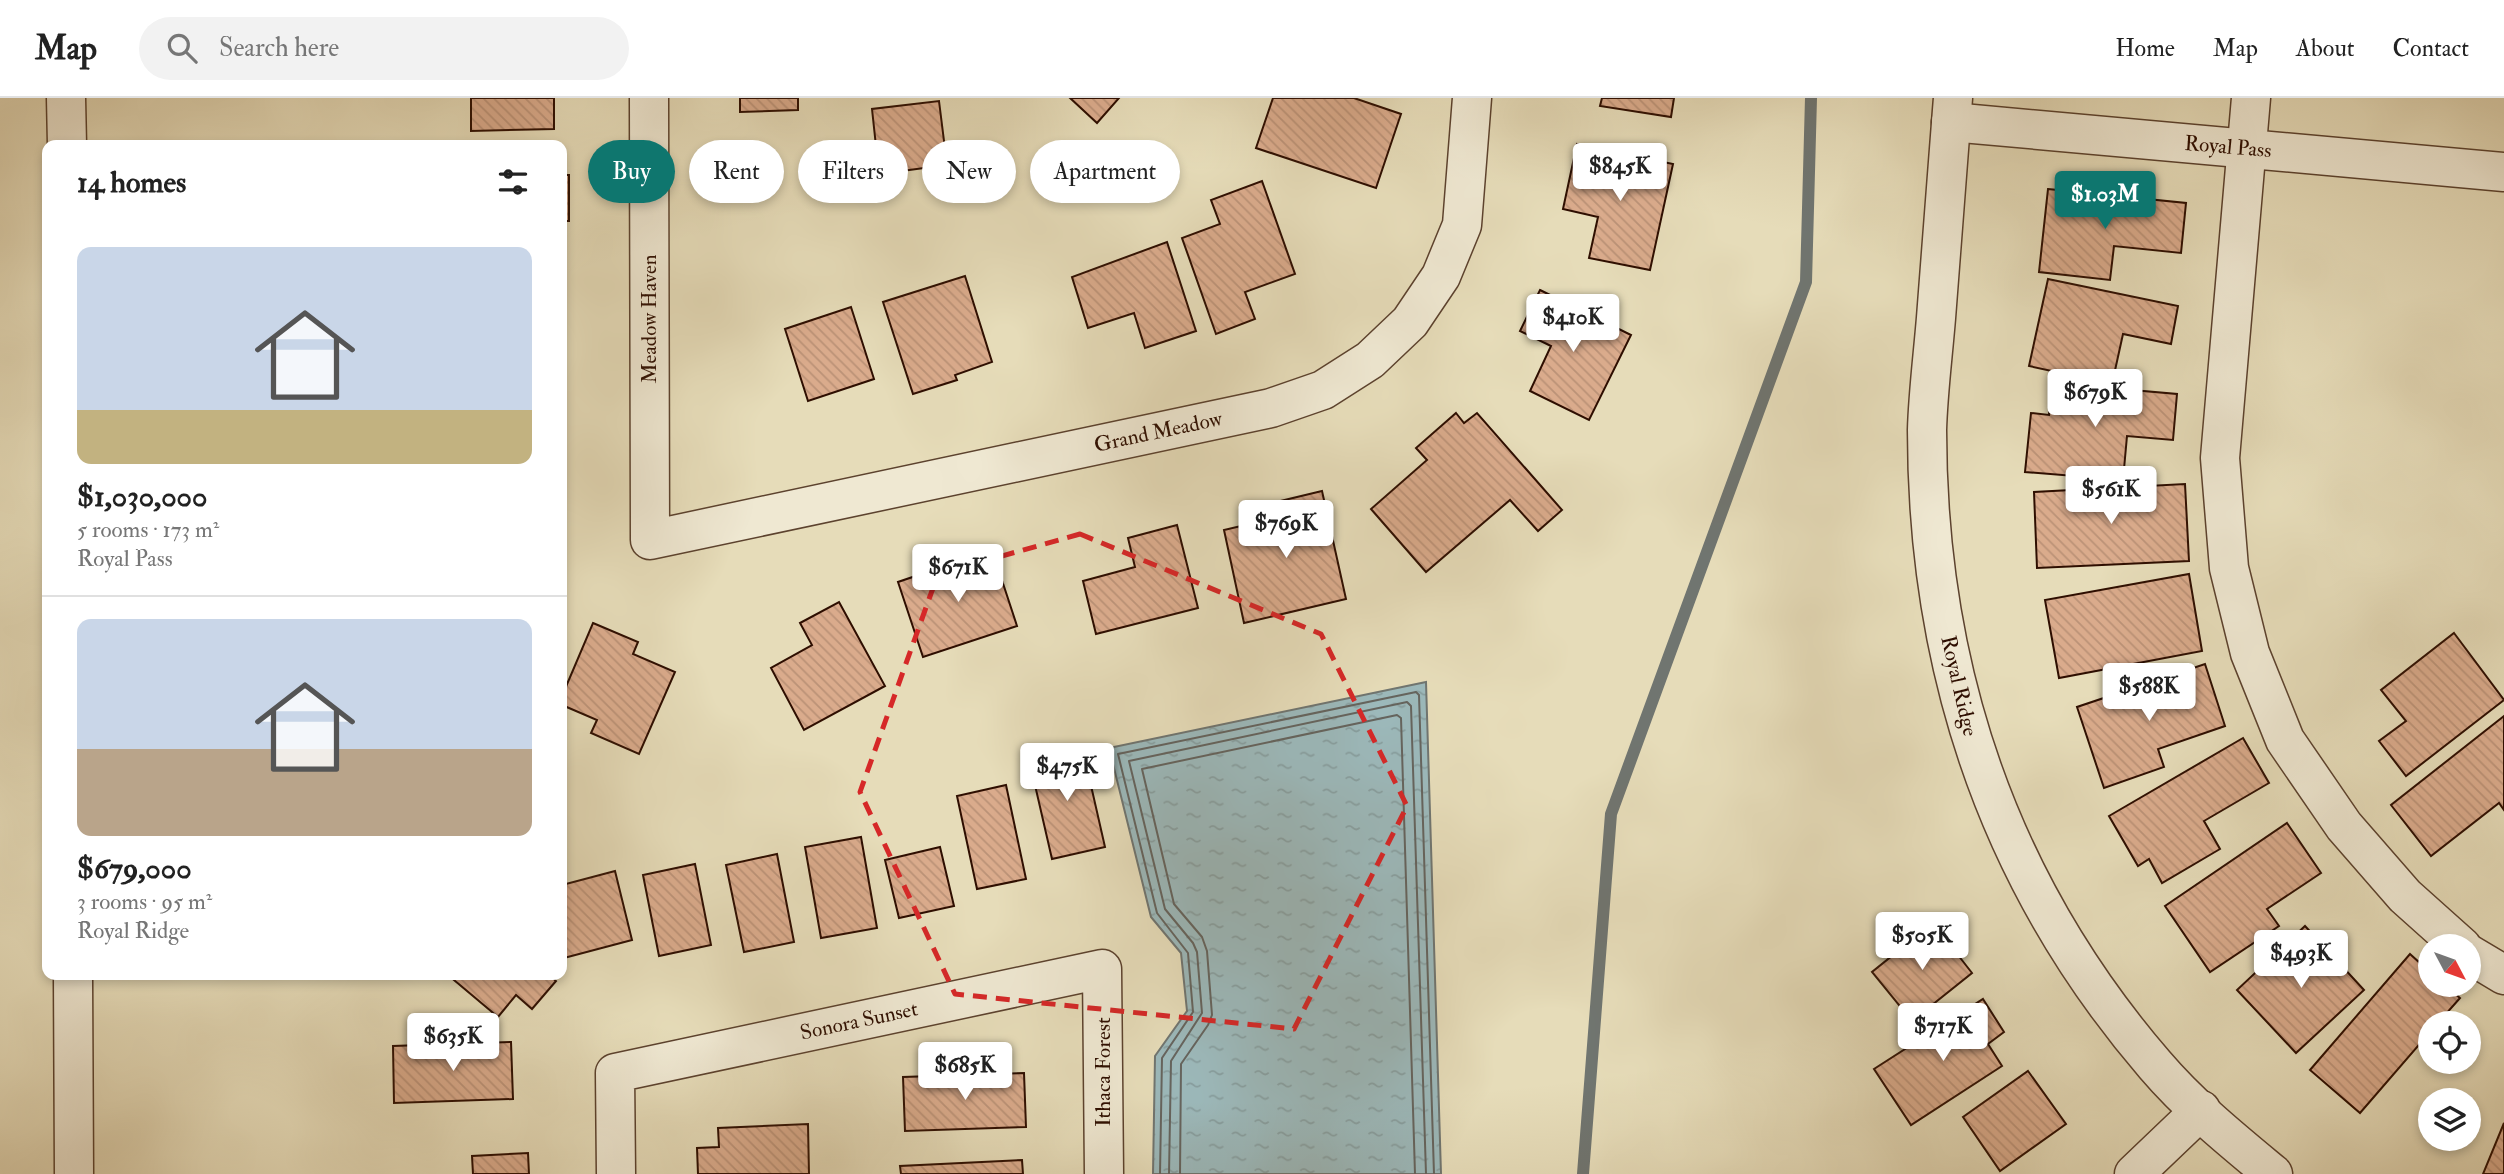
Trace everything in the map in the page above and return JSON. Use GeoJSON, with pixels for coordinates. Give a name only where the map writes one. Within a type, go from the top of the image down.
{"type":"FeatureCollection","features":[{"type":"Feature","properties":{"kind":"street"},"geometry":{"type":"LineString","coordinates":[[66,98],[67,140]]}},
{"type":"Feature","properties":{"kind":"street","name":"Meadow Haven"},"geometry":{"type":"LineString","coordinates":[[649,98],[650,540]]}},
{"type":"Feature","properties":{"kind":"street","name":"Grand Meadow"},"geometry":{"type":"LineString","coordinates":[[650,540],[1271,408],[1323,390],[1370,360],[1410,322],[1441,276],[1462,225],[1472,98]]}},
{"type":"Feature","properties":{"kind":"street"},"geometry":{"type":"LineString","coordinates":[[2251,98],[2220,458],[2229,568],[2250,653],[2285,740],[2344,826],[2405,896],[2447,934]]}},
{"type":"Feature","properties":{"kind":"street","name":"Royal Pass"},"geometry":{"type":"LineString","coordinates":[[1952,110],[2247,148],[2504,172]]}},
{"type":"Feature","properties":{"kind":"street","name":"Royal Ridge"},"geometry":{"type":"LineString","coordinates":[[1952,110],[1927,428],[1931,527],[1949,656],[1972,746],[2006,833],[2048,916],[2098,994],[2157,1067],[2223,1133],[2273,1174]]}},
{"type":"Feature","properties":{"kind":"street"},"geometry":{"type":"LineString","coordinates":[[2482,962],[2504,975]]}},
{"type":"Feature","properties":{"kind":"street","name":"Sonora Sunset"},"geometry":{"type":"LineString","coordinates":[[616,1174],[615,1073],[1102,969]]}},
{"type":"Feature","properties":{"kind":"street","name":"Ithaca Forest"},"geometry":{"type":"LineString","coordinates":[[1102,969],[1104,1174]]}},
{"type":"Feature","properties":{"kind":"street"},"geometry":{"type":"LineString","coordinates":[[73,980],[74,1174]]}},
{"type":"Feature","properties":{"kind":"street"},"geometry":{"type":"LineString","coordinates":[[2134,1174],[2201,1110]]}},
{"type":"Feature","properties":{"kind":"highlighted area"},"geometry":{"type":"Polygon","coordinates":[[[1080,534],[1321,634],[1407,806],[1294,1029],[955,994],[860,792],[938,574],[1080,534]]]}},
{"type":"Feature","properties":{"kind":"water"},"geometry":{"type":"Polygon","coordinates":[[[1426,682],[1441,1174],[1153,1174],[1155,1056],[1187,1011],[1181,953],[1151,917],[1109,748],[1426,682]]]}},
{"type":"Feature","properties":{"kind":"building"},"geometry":{"type":"Polygon","coordinates":[[[471,98],[554,98],[554,129],[471,131],[471,98]]]}},
{"type":"Feature","properties":{"kind":"building"},"geometry":{"type":"Polygon","coordinates":[[[740,98],[798,98],[798,110],[740,112],[740,98]]]}},
{"type":"Feature","properties":{"kind":"building"},"geometry":{"type":"Polygon","coordinates":[[[1070,98],[1119,98],[1097,123],[1070,98]]]}},
{"type":"Feature","properties":{"kind":"building"},"geometry":{"type":"Polygon","coordinates":[[[1273,98],[1354,98],[1401,114],[1376,188],[1256,148],[1273,98]]]}},
{"type":"Feature","properties":{"kind":"building"},"geometry":{"type":"Polygon","coordinates":[[[1602,98],[1674,98],[1671,117],[1600,106],[1602,98]]]}},
{"type":"Feature","properties":{"kind":"building"},"geometry":{"type":"Polygon","coordinates":[[[939,101],[944,140],[922,140],[922,168],[908,170],[908,140],[875,140],[872,109],[939,101]]]}},
{"type":"Feature","properties":{"kind":"building"},"geometry":{"type":"Polygon","coordinates":[[[1577,144],[1673,164],[1650,270],[1589,258],[1598,217],[1563,209],[1577,144]]]}},
{"type":"Feature","properties":{"kind":"building"},"geometry":{"type":"Polygon","coordinates":[[[567,175],[569,175],[567,221],[567,175]]]}},
{"type":"Feature","properties":{"kind":"building"},"geometry":{"type":"Polygon","coordinates":[[[1262,181],[1295,274],[1245,292],[1255,319],[1216,334],[1182,238],[1220,224],[1211,200],[1262,181]]]}},
{"type":"Feature","properties":{"kind":"building"},"geometry":{"type":"Polygon","coordinates":[[[2048,189],[2186,203],[2181,253],[2114,246],[2110,280],[2039,272],[2048,189]]]}},
{"type":"Feature","properties":{"kind":"building"},"geometry":{"type":"Polygon","coordinates":[[[1167,242],[1196,331],[1145,348],[1134,313],[1088,328],[1072,277],[1167,242]]]}},
{"type":"Feature","properties":{"kind":"building"},"geometry":{"type":"Polygon","coordinates":[[[965,276],[992,362],[955,375],[957,380],[913,394],[883,302],[965,276]]]}},
{"type":"Feature","properties":{"kind":"building"},"geometry":{"type":"Polygon","coordinates":[[[2048,279],[2178,306],[2171,344],[2123,334],[2112,384],[2029,366],[2048,279]]]}},
{"type":"Feature","properties":{"kind":"building"},"geometry":{"type":"Polygon","coordinates":[[[1540,290],[1631,335],[1589,420],[1530,391],[1551,346],[1520,331],[1540,290]]]}},
{"type":"Feature","properties":{"kind":"building"},"geometry":{"type":"Polygon","coordinates":[[[851,307],[874,379],[808,401],[785,329],[851,307]]]}},
{"type":"Feature","properties":{"kind":"building"},"geometry":{"type":"Polygon","coordinates":[[[2052,383],[2177,394],[2173,440],[2127,436],[2123,480],[2025,472],[2031,413],[2049,415],[2052,383]]]}},
{"type":"Feature","properties":{"kind":"building"},"geometry":{"type":"Polygon","coordinates":[[[1456,413],[1464,423],[1477,413],[1562,510],[1538,531],[1510,500],[1426,572],[1371,509],[1427,460],[1416,448],[1456,413]]]}},
{"type":"Feature","properties":{"kind":"building"},"geometry":{"type":"Polygon","coordinates":[[[2185,484],[2189,561],[2037,568],[2034,492],[2185,484]]]}},
{"type":"Feature","properties":{"kind":"building"},"geometry":{"type":"Polygon","coordinates":[[[1322,491],[1346,599],[1244,623],[1224,530],[1275,518],[1272,503],[1322,491]]]}},
{"type":"Feature","properties":{"kind":"building"},"geometry":{"type":"Polygon","coordinates":[[[1177,525],[1198,608],[1096,634],[1083,581],[1135,567],[1128,538],[1177,525]]]}},
{"type":"Feature","properties":{"kind":"building"},"geometry":{"type":"Polygon","coordinates":[[[992,550],[1017,626],[923,657],[898,582],[992,550]]]}},
{"type":"Feature","properties":{"kind":"building"},"geometry":{"type":"Polygon","coordinates":[[[2189,574],[2202,651],[2059,678],[2045,600],[2189,574]]]}},
{"type":"Feature","properties":{"kind":"building"},"geometry":{"type":"Polygon","coordinates":[[[839,602],[885,686],[804,730],[771,668],[812,645],[800,623],[839,602]]]}},
{"type":"Feature","properties":{"kind":"building"},"geometry":{"type":"Polygon","coordinates":[[[593,623],[638,642],[633,654],[675,672],[639,754],[591,733],[597,720],[567,707],[567,684],[593,623]]]}},
{"type":"Feature","properties":{"kind":"building"},"geometry":{"type":"Polygon","coordinates":[[[2454,633],[2504,700],[2406,776],[2379,741],[2406,721],[2381,690],[2454,633]]]}},
{"type":"Feature","properties":{"kind":"building"},"geometry":{"type":"Polygon","coordinates":[[[2205,664],[2225,726],[2158,749],[2164,767],[2104,788],[2077,707],[2205,664]]]}},
{"type":"Feature","properties":{"kind":"building"},"geometry":{"type":"Polygon","coordinates":[[[2504,716],[2504,810],[2499,803],[2431,856],[2391,805],[2504,716]]]}},
{"type":"Feature","properties":{"kind":"building"},"geometry":{"type":"Polygon","coordinates":[[[2243,738],[2269,783],[2204,821],[2220,849],[2162,883],[2149,859],[2138,866],[2109,816],[2243,738]]]}},
{"type":"Feature","properties":{"kind":"building"},"geometry":{"type":"Polygon","coordinates":[[[1082,746],[1105,847],[1052,859],[1029,759],[1082,746]]]}},
{"type":"Feature","properties":{"kind":"building"},"geometry":{"type":"Polygon","coordinates":[[[1006,785],[1026,879],[977,889],[957,796],[1006,785]]]}},
{"type":"Feature","properties":{"kind":"building"},"geometry":{"type":"Polygon","coordinates":[[[2287,823],[2321,873],[2267,909],[2279,926],[2210,972],[2165,906],[2287,823]]]}},
{"type":"Feature","properties":{"kind":"building"},"geometry":{"type":"Polygon","coordinates":[[[861,837],[877,928],[821,938],[805,847],[861,837]]]}},
{"type":"Feature","properties":{"kind":"building"},"geometry":{"type":"Polygon","coordinates":[[[940,847],[954,906],[899,918],[885,860],[940,847]]]}},
{"type":"Feature","properties":{"kind":"building"},"geometry":{"type":"Polygon","coordinates":[[[777,854],[794,942],[744,952],[726,865],[777,854]]]}},
{"type":"Feature","properties":{"kind":"building"},"geometry":{"type":"Polygon","coordinates":[[[695,864],[711,945],[659,956],[643,875],[695,864]]]}},
{"type":"Feature","properties":{"kind":"building"},"geometry":{"type":"Polygon","coordinates":[[[615,871],[632,940],[567,957],[567,884],[615,871]]]}},
{"type":"Feature","properties":{"kind":"building"},"geometry":{"type":"Polygon","coordinates":[[[1933,923],[1972,973],[1912,1021],[1872,972],[1933,923]]]}},
{"type":"Feature","properties":{"kind":"building"},"geometry":{"type":"Polygon","coordinates":[[[2305,926],[2364,990],[2296,1053],[2237,990],[2305,926]]]}},
{"type":"Feature","properties":{"kind":"building"},"geometry":{"type":"Polygon","coordinates":[[[2410,954],[2418,961],[2418,998],[2460,998],[2448,1011],[2418,1011],[2418,1046],[2360,1113],[2310,1070],[2410,954]]]}},
{"type":"Feature","properties":{"kind":"building"},"geometry":{"type":"Polygon","coordinates":[[[454,980],[556,981],[532,1009],[516,995],[498,1017],[454,980]]]}},
{"type":"Feature","properties":{"kind":"building"},"geometry":{"type":"Polygon","coordinates":[[[1983,999],[2004,1032],[1988,1044],[2002,1066],[1911,1125],[1874,1069],[1983,999]]]}},
{"type":"Feature","properties":{"kind":"building"},"geometry":{"type":"Polygon","coordinates":[[[511,1042],[513,1099],[394,1103],[393,1046],[511,1042]]]}},
{"type":"Feature","properties":{"kind":"building"},"geometry":{"type":"Polygon","coordinates":[[[2028,1071],[2066,1124],[2000,1171],[1963,1117],[2028,1071]]]}},
{"type":"Feature","properties":{"kind":"building"},"geometry":{"type":"Polygon","coordinates":[[[1024,1073],[1026,1127],[905,1131],[903,1077],[1024,1073]]]}},
{"type":"Feature","properties":{"kind":"building"},"geometry":{"type":"Polygon","coordinates":[[[2504,1123],[2504,1174],[2483,1174],[2504,1123]]]}},
{"type":"Feature","properties":{"kind":"building"},"geometry":{"type":"Polygon","coordinates":[[[808,1124],[809,1174],[698,1174],[697,1148],[719,1147],[718,1128],[808,1124]]]}},
{"type":"Feature","properties":{"kind":"building"},"geometry":{"type":"Polygon","coordinates":[[[528,1153],[529,1174],[473,1174],[472,1156],[528,1153]]]}},
{"type":"Feature","properties":{"kind":"building"},"geometry":{"type":"Polygon","coordinates":[[[1022,1160],[1023,1174],[901,1174],[900,1166],[1022,1160]]]}},
{"type":"Feature","properties":{"kind":"waterway"},"geometry":{"type":"LineString","coordinates":[[1583,1174],[1611,814],[1806,282],[1811,98]]}}]}
